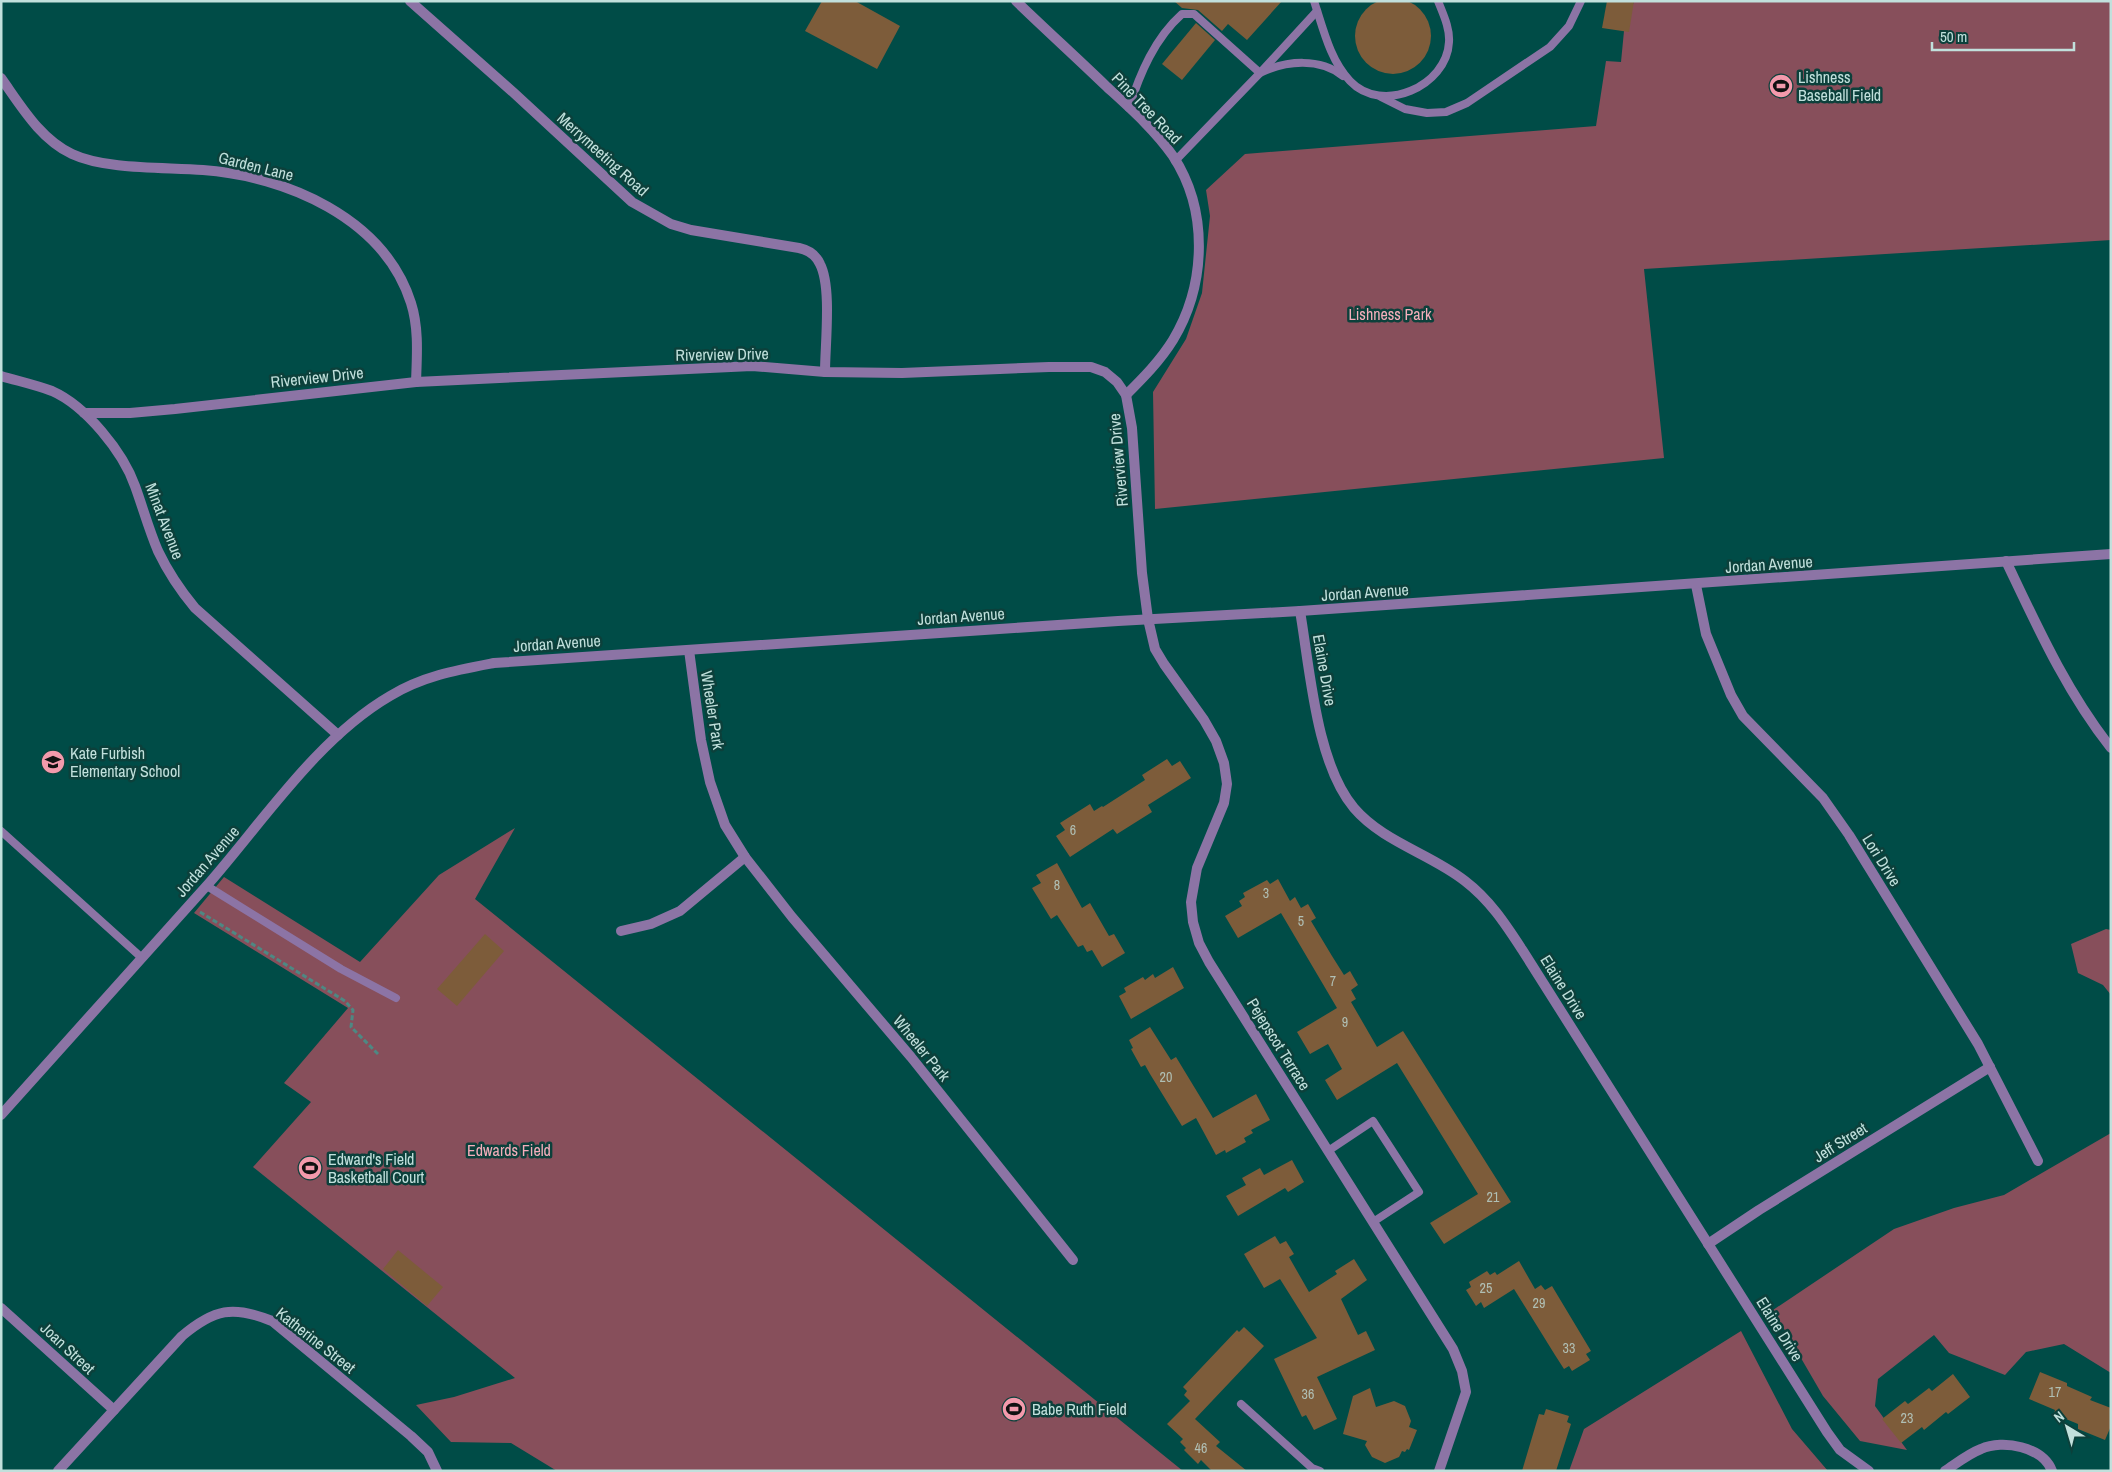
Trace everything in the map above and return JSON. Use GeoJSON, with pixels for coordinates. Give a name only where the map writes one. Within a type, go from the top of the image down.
{"type":"FeatureCollection","features":[{"type":"Feature","properties":{"kind":"street","name":"Merrymeeting Road"},"geometry":{"type":"LineString","coordinates":[[410,1],[514,93],[632,202],[651,214],[691,230],[799,248],[812,253],[820,264],[826,285],[825,372]]}},
{"type":"Feature","properties":{"kind":"street","name":"Pine Tree Road"},"geometry":{"type":"LineString","coordinates":[[1016,1],[1160,140],[1175,161],[1192,196],[1199,238],[1197,275],[1193,293],[1173,340],[1154,366],[1126,395]]}},
{"type":"Feature","properties":{"kind":"street","name":"Garden Lane"},"geometry":{"type":"LineString","coordinates":[[1,78],[38,128],[54,143],[73,154],[92,161],[111,164],[214,171],[263,180],[302,193],[340,215],[375,245],[391,263],[404,283],[412,304],[416,325],[416,382]]}},
{"type":"Feature","properties":{"kind":"street","name":"Riverview Drive"},"geometry":{"type":"LineString","coordinates":[[84,413],[130,413],[175,409],[416,382],[752,366],[825,372],[902,374],[1091,367],[1105,372],[1117,382],[1126,395],[1132,428],[1142,574],[1148,619]]}},
{"type":"Feature","properties":{"kind":"street","name":"Minat Avenue"},"geometry":{"type":"LineString","coordinates":[[1,376],[53,392],[84,413],[116,448],[126,466],[135,484],[157,549],[180,590],[195,608],[338,735]]}},
{"type":"Feature","properties":{"kind":"street","name":"Jordan Avenue"},"geometry":{"type":"LineString","coordinates":[[1,1115],[338,735],[390,696],[439,674],[494,663],[1148,619],[1300,611],[2111,554]]}},
{"type":"Feature","properties":{"kind":"street"},"geometry":{"type":"LineString","coordinates":[[2006,561],[2065,680],[2094,726],[2111,748]]}},
{"type":"Feature","properties":{"kind":"street","name":"Lori Drive"},"geometry":{"type":"LineString","coordinates":[[1696,584],[1706,634],[1731,695],[1743,716],[1822,798],[1849,835],[1978,1044],[2038,1160]]}},
{"type":"Feature","properties":{"kind":"street","name":"Elaine Drive"},"geometry":{"type":"LineString","coordinates":[[1300,611],[1320,728],[1332,769],[1354,808],[1388,836],[1464,880],[1497,913],[1808,1402],[1840,1450],[1869,1471]]}},
{"type":"Feature","properties":{"kind":"street","name":"Pejepscot Terrace"},"geometry":{"type":"LineString","coordinates":[[1148,619],[1155,649],[1204,720],[1216,741],[1224,763],[1226,784],[1224,803],[1197,868],[1193,885],[1191,902],[1193,922],[1199,943],[1209,962],[1452,1349],[1462,1370],[1466,1392],[1439,1471]]}},
{"type":"Feature","properties":{"kind":"street","name":"Wheeler Park"},"geometry":{"type":"LineString","coordinates":[[689,650],[710,782],[725,825],[745,857],[792,918],[911,1057],[1074,1260]]}},
{"type":"Feature","properties":{"kind":"street"},"geometry":{"type":"LineString","coordinates":[[621,931],[651,924],[680,911],[745,857]]}},
{"type":"Feature","properties":{"kind":"street","name":"Jeff Street"},"geometry":{"type":"LineString","coordinates":[[1708,1244],[1759,1210],[1990,1067]]}},
{"type":"Feature","properties":{"kind":"street","name":"Joan Street"},"geometry":{"type":"LineString","coordinates":[[1,1308],[114,1410]]}},
{"type":"Feature","properties":{"kind":"street","name":"Katherine Street"},"geometry":{"type":"LineString","coordinates":[[58,1471],[182,1336],[211,1316],[230,1312],[251,1312],[272,1321],[411,1436],[428,1452],[437,1471]]}},
{"type":"Feature","properties":{"kind":"street"},"geometry":{"type":"LineString","coordinates":[[1945,1471],[1983,1448],[1999,1444],[2016,1446],[2034,1452],[2050,1464],[2052,1471]]}},
{"type":"Feature","properties":{"kind":"lane"},"geometry":{"type":"LineString","coordinates":[[1314,1],[1334,58],[1352,83]]}},
{"type":"Feature","properties":{"kind":"lane"},"geometry":{"type":"LineString","coordinates":[[1381,97],[1400,95],[1415,89],[1433,77],[1445,60],[1449,42],[1447,24],[1438,1]]}},
{"type":"Feature","properties":{"kind":"lane"},"geometry":{"type":"LineString","coordinates":[[1260,73],[1271,68],[1315,63],[1332,68],[1352,83],[1405,110],[1427,113],[1446,112],[1467,103],[1550,47],[1569,26],[1581,1]]}},
{"type":"Feature","properties":{"kind":"lane"},"geometry":{"type":"LineString","coordinates":[[1175,161],[1317,11]]}},
{"type":"Feature","properties":{"kind":"lane"},"geometry":{"type":"LineString","coordinates":[[1129,108],[1138,80],[1156,46],[1170,25],[1182,14],[1194,14],[1260,73]]}},
{"type":"Feature","properties":{"kind":"lane"},"geometry":{"type":"LineString","coordinates":[[1,831],[142,958]]}},
{"type":"Feature","properties":{"kind":"lane"},"geometry":{"type":"LineString","coordinates":[[1,839],[14,843]]}},
{"type":"Feature","properties":{"kind":"lane"},"geometry":{"type":"LineString","coordinates":[[206,886],[341,969],[396,998]]}},
{"type":"Feature","properties":{"kind":"lane"},"geometry":{"type":"LineString","coordinates":[[1328,1151],[1373,1122],[1418,1192],[1373,1222]]}},
{"type":"Feature","properties":{"kind":"lane"},"geometry":{"type":"LineString","coordinates":[[1241,1404],[1312,1468],[1320,1471]]}},
{"type":"Feature","properties":{"kind":"path"},"geometry":{"type":"LineString","coordinates":[[199,911],[345,1001],[353,1010],[351,1027],[379,1055]]}},
{"type":"Feature","properties":{"kind":"green space","name":"Lishness Park"},"geometry":{"type":"Polygon","coordinates":[[[1634,1],[2111,1],[2111,240],[1644,269],[1664,458],[1155,509],[1153,392],[1186,339],[1202,293],[1210,216],[1206,190],[1245,154],[1596,126],[1606,61],[1621,62],[1624,31],[1634,1]]]}},
{"type":"Feature","properties":{"kind":"green space","name":"Edwards Field"},"geometry":{"type":"Polygon","coordinates":[[[515,828],[475,899],[1183,1471],[557,1471],[511,1443],[451,1442],[416,1405],[454,1397],[515,1378],[253,1167],[311,1102],[284,1083],[348,1008],[194,913],[224,877],[360,962],[439,875],[515,828]]]}},
{"type":"Feature","properties":{"kind":"green space"},"geometry":{"type":"Polygon","coordinates":[[[2106,929],[2111,930],[2111,995],[2103,985],[2078,973],[2071,944],[2106,929]]]}},
{"type":"Feature","properties":{"kind":"green space"},"geometry":{"type":"Polygon","coordinates":[[[2111,1133],[2111,1373],[2064,1344],[2026,1352],[2005,1375],[1949,1353],[1934,1335],[1878,1379],[1875,1406],[1907,1450],[1860,1441],[1823,1396],[1773,1310],[1894,1229],[1954,1208],[2004,1195],[2111,1133]]]}},
{"type":"Feature","properties":{"kind":"green space"},"geometry":{"type":"Polygon","coordinates":[[[1741,1331],[1792,1429],[1828,1471],[1569,1471],[1584,1429],[1741,1331]]]}},
{"type":"Feature","properties":{"kind":"building"},"geometry":{"type":"Polygon","coordinates":[[[1393,-2],[1407,1],[1420,9],[1428,22],[1431,36],[1428,50],[1420,63],[1407,71],[1393,74],[1379,71],[1366,63],[1358,50],[1355,36],[1358,22],[1366,9],[1379,1],[1393,-2]]]}},
{"type":"Feature","properties":{"kind":"building"},"geometry":{"type":"Polygon","coordinates":[[[822,1],[855,1],[900,26],[877,69],[805,31],[822,1]]]}},
{"type":"Feature","properties":{"kind":"building"},"geometry":{"type":"Polygon","coordinates":[[[1174,1],[1282,1],[1247,40],[1228,24],[1222,31],[1198,10],[1182,8],[1174,1]]]}},
{"type":"Feature","properties":{"kind":"building"},"geometry":{"type":"Polygon","coordinates":[[[1607,1],[1634,1],[1629,32],[1602,28],[1607,1]]]}},
{"type":"Feature","properties":{"kind":"building"},"geometry":{"type":"Polygon","coordinates":[[[1196,23],[1215,40],[1182,80],[1162,64],[1196,23]]]}},
{"type":"Feature","properties":{"kind":"building"},"geometry":{"type":"Polygon","coordinates":[[[1167,759],[1172,766],[1180,761],[1191,778],[1148,805],[1152,812],[1117,834],[1113,829],[1070,857],[1056,836],[1065,830],[1060,823],[1090,804],[1094,811],[1103,807],[1145,780],[1142,775],[1167,759]]]}},
{"type":"Feature","properties":{"kind":"building"},"geometry":{"type":"Polygon","coordinates":[[[1057,863],[1082,908],[1090,903],[1109,936],[1114,934],[1125,953],[1102,967],[1092,950],[1087,952],[1083,945],[1078,947],[1057,915],[1051,919],[1032,888],[1041,883],[1036,875],[1057,863]]]}},
{"type":"Feature","properties":{"kind":"building"},"geometry":{"type":"Polygon","coordinates":[[[1278,879],[1290,901],[1295,897],[1301,908],[1308,904],[1316,918],[1311,921],[1332,956],[1344,975],[1350,971],[1358,985],[1351,990],[1356,999],[1351,1002],[1377,1047],[1403,1031],[1511,1202],[1444,1244],[1430,1223],[1478,1194],[1397,1063],[1337,1100],[1325,1080],[1342,1069],[1328,1044],[1310,1054],[1297,1032],[1337,1008],[1281,913],[1238,938],[1225,916],[1242,906],[1239,901],[1245,897],[1243,893],[1267,880],[1270,884],[1278,879]]]}},
{"type":"Feature","properties":{"kind":"building"},"geometry":{"type":"Polygon","coordinates":[[[485,934],[504,951],[457,1006],[437,989],[485,934]]]}},
{"type":"Feature","properties":{"kind":"building"},"geometry":{"type":"Polygon","coordinates":[[[1173,967],[1184,988],[1131,1019],[1119,996],[1126,992],[1124,988],[1143,977],[1145,980],[1153,974],[1155,978],[1173,967]]]}},
{"type":"Feature","properties":{"kind":"building"},"geometry":{"type":"Polygon","coordinates":[[[1150,1027],[1171,1060],[1176,1057],[1213,1118],[1256,1094],[1270,1120],[1251,1130],[1253,1133],[1244,1138],[1246,1142],[1226,1153],[1225,1150],[1216,1155],[1196,1118],[1182,1126],[1145,1065],[1141,1067],[1131,1049],[1133,1048],[1129,1040],[1150,1027]]]}},
{"type":"Feature","properties":{"kind":"building"},"geometry":{"type":"Polygon","coordinates":[[[1292,1160],[1304,1182],[1288,1192],[1285,1188],[1238,1216],[1226,1196],[1246,1185],[1242,1178],[1260,1168],[1264,1175],[1292,1160]]]}},
{"type":"Feature","properties":{"kind":"building"},"geometry":{"type":"Polygon","coordinates":[[[1275,1236],[1280,1244],[1286,1241],[1294,1254],[1289,1257],[1309,1292],[1337,1274],[1335,1271],[1354,1259],[1367,1280],[1341,1299],[1358,1335],[1366,1331],[1375,1350],[1317,1377],[1337,1419],[1314,1430],[1306,1415],[1302,1417],[1274,1359],[1317,1338],[1280,1279],[1264,1288],[1244,1254],[1275,1236]]]}},
{"type":"Feature","properties":{"kind":"building"},"geometry":{"type":"Polygon","coordinates":[[[398,1250],[443,1287],[427,1306],[383,1269],[398,1250]]]}},
{"type":"Feature","properties":{"kind":"building"},"geometry":{"type":"Polygon","coordinates":[[[1519,1261],[1535,1289],[1541,1285],[1545,1290],[1552,1286],[1591,1351],[1586,1354],[1590,1360],[1572,1371],[1569,1366],[1564,1369],[1514,1289],[1484,1308],[1481,1302],[1476,1306],[1466,1290],[1471,1287],[1469,1282],[1487,1271],[1490,1275],[1495,1272],[1497,1275],[1519,1261]]]}},
{"type":"Feature","properties":{"kind":"building"},"geometry":{"type":"Polygon","coordinates":[[[1244,1327],[1264,1346],[1195,1419],[1220,1442],[1216,1446],[1247,1471],[1212,1471],[1201,1460],[1198,1464],[1184,1450],[1186,1448],[1180,1442],[1183,1439],[1167,1424],[1190,1401],[1184,1395],[1187,1391],[1183,1387],[1237,1330],[1239,1332],[1244,1327]]]}},
{"type":"Feature","properties":{"kind":"building"},"geometry":{"type":"Polygon","coordinates":[[[2040,1372],[2067,1383],[2067,1386],[2092,1397],[2090,1400],[2111,1408],[2111,1426],[2105,1440],[2078,1429],[2078,1424],[2054,1414],[2055,1410],[2029,1399],[2040,1372]]]}},
{"type":"Feature","properties":{"kind":"building"},"geometry":{"type":"Polygon","coordinates":[[[1953,1374],[1970,1397],[1948,1414],[1946,1412],[1924,1430],[1922,1427],[1901,1443],[1882,1419],[1905,1401],[1908,1404],[1929,1388],[1932,1391],[1953,1374]]]}},
{"type":"Feature","properties":{"kind":"building"},"geometry":{"type":"Polygon","coordinates":[[[1370,1388],[1376,1407],[1394,1401],[1405,1406],[1411,1421],[1409,1427],[1417,1430],[1409,1450],[1402,1451],[1399,1457],[1385,1463],[1372,1457],[1365,1445],[1367,1441],[1343,1434],[1353,1396],[1370,1388]]]}},
{"type":"Feature","properties":{"kind":"building"},"geometry":{"type":"Polygon","coordinates":[[[1546,1409],[1569,1416],[1567,1422],[1571,1424],[1556,1471],[1522,1471],[1539,1414],[1544,1415],[1546,1409]]]}},
{"type":"Feature","properties":{"kind":"place","name":"Lishness Baseball Field"},"geometry":{"type":"Point","coordinates":[1781,86]}},
{"type":"Feature","properties":{"kind":"place","name":"Kate Furbish Elementary School"},"geometry":{"type":"Point","coordinates":[53,762]}},
{"type":"Feature","properties":{"kind":"place","name":"Edward's Field Basketball Court"},"geometry":{"type":"Point","coordinates":[310,1168]}},
{"type":"Feature","properties":{"kind":"place","name":"Babe Ruth Field"},"geometry":{"type":"Point","coordinates":[1014,1409]}}]}
